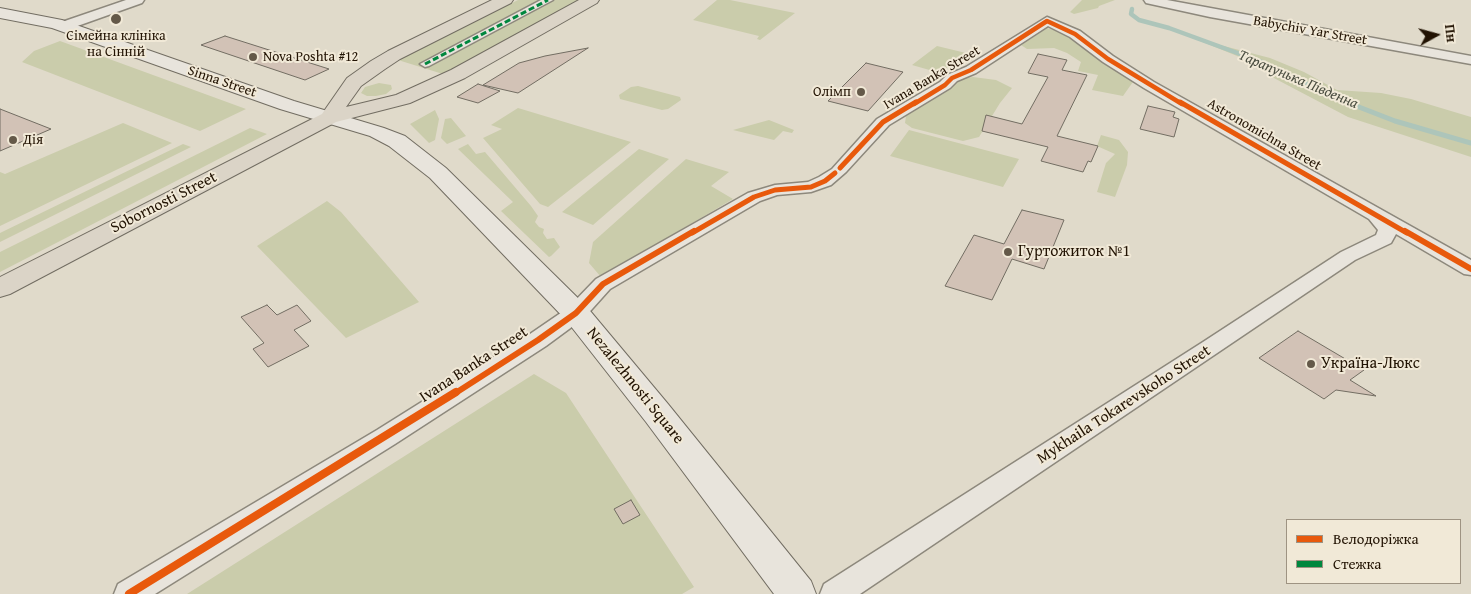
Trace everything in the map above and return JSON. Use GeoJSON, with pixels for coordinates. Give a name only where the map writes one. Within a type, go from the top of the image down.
{"type":"FeatureCollection","features":[{"type":"Feature","properties":{"kind":"main road","name":"Sobornosti Street"},"geometry":{"type":"LineString","coordinates":[[329,118],[354,82],[378,65],[394,55],[505,0]]}},
{"type":"Feature","properties":{"kind":"main road","name":"Sobornosti Street"},"geometry":{"type":"LineString","coordinates":[[0,288],[329,118],[412,95],[458,74],[591,0]]}},
{"type":"Feature","properties":{"kind":"main road","name":"Sinna Street"},"geometry":{"type":"LineString","coordinates":[[0,13],[64,26],[329,118]]}},
{"type":"Feature","properties":{"kind":"main road","name":"Nezalezhnosti Square"},"geometry":{"type":"LineString","coordinates":[[329,118],[377,132],[397,141],[438,173],[576,313],[657,413],[797,594]]}},
{"type":"Feature","properties":{"kind":"street"},"geometry":{"type":"LineString","coordinates":[[64,26],[138,0]]}},
{"type":"Feature","properties":{"kind":"street"},"geometry":{"type":"LineString","coordinates":[[425,64],[548,0]]}},
{"type":"Feature","properties":{"kind":"street","name":"Babychiv Yar Street"},"geometry":{"type":"LineString","coordinates":[[1150,0],[1210,13],[1471,60]]}},
{"type":"Feature","properties":{"kind":"street","name":"Ivana Banka Street"},"geometry":{"type":"LineString","coordinates":[[129,594],[429,410],[538,340],[576,313],[603,284],[754,197],[775,190],[811,187],[825,181],[838,171],[883,122],[944,85],[952,78],[971,70],[1047,21]]}},
{"type":"Feature","properties":{"kind":"street","name":"Astronomichna Street"},"geometry":{"type":"LineString","coordinates":[[1047,21],[1075,34],[1108,59],[1149,85],[1372,211],[1463,265]]}},
{"type":"Feature","properties":{"kind":"street"},"geometry":{"type":"LineString","coordinates":[[1372,211],[1388,228],[1384,239],[1412,244],[1463,265]]}},
{"type":"Feature","properties":{"kind":"street","name":"Mykhaila Tokarevskoho Street"},"geometry":{"type":"LineString","coordinates":[[835,594],[1348,256],[1384,239]]}},
{"type":"Feature","properties":{"kind":"green space"},"geometry":{"type":"Polygon","coordinates":[[[518,0],[582,0],[446,75],[398,60],[518,0]]]}},
{"type":"Feature","properties":{"kind":"green space"},"geometry":{"type":"Polygon","coordinates":[[[717,0],[730,0],[795,13],[760,40],[757,39],[759,36],[693,20],[717,0]]]}},
{"type":"Feature","properties":{"kind":"green space"},"geometry":{"type":"Polygon","coordinates":[[[1082,0],[1115,0],[1098,8],[1074,14],[1070,12],[1082,0]]]}},
{"type":"Feature","properties":{"kind":"green space"},"geometry":{"type":"Polygon","coordinates":[[[1047,28],[1068,34],[1135,79],[1123,96],[1092,90],[1098,75],[1078,71],[1081,62],[1067,53],[1054,48],[1027,49],[1021,45],[1047,28]]]}},
{"type":"Feature","properties":{"kind":"green space"},"geometry":{"type":"Polygon","coordinates":[[[1193,38],[1270,58],[1304,72],[1337,90],[1381,93],[1411,99],[1471,117],[1471,157],[1348,117],[1272,77],[1270,72],[1247,60],[1193,38]]]}},
{"type":"Feature","properties":{"kind":"green space"},"geometry":{"type":"Polygon","coordinates":[[[60,41],[246,109],[200,131],[22,62],[34,51],[60,41]]]}},
{"type":"Feature","properties":{"kind":"green space"},"geometry":{"type":"Polygon","coordinates":[[[937,46],[966,53],[940,73],[912,65],[937,46]]]}},
{"type":"Feature","properties":{"kind":"green space"},"geometry":{"type":"Polygon","coordinates":[[[973,77],[996,80],[1012,88],[1000,103],[979,137],[963,141],[912,128],[905,123],[906,116],[960,79],[973,77]]]}},
{"type":"Feature","properties":{"kind":"green space"},"geometry":{"type":"Polygon","coordinates":[[[379,83],[391,85],[392,89],[386,94],[376,96],[367,96],[361,93],[365,87],[379,83]]]}},
{"type":"Feature","properties":{"kind":"green space"},"geometry":{"type":"Polygon","coordinates":[[[638,86],[680,97],[681,100],[668,109],[662,110],[620,99],[619,95],[631,87],[638,86]]]}},
{"type":"Feature","properties":{"kind":"green space"},"geometry":{"type":"Polygon","coordinates":[[[518,108],[631,142],[548,207],[540,204],[483,138],[502,129],[491,125],[518,108]]]}},
{"type":"Feature","properties":{"kind":"green space"},"geometry":{"type":"Polygon","coordinates":[[[435,110],[439,119],[435,140],[429,143],[410,124],[435,110]]]}},
{"type":"Feature","properties":{"kind":"green space"},"geometry":{"type":"Polygon","coordinates":[[[451,118],[466,136],[447,144],[441,138],[445,119],[451,118]]]}},
{"type":"Feature","properties":{"kind":"green space"},"geometry":{"type":"Polygon","coordinates":[[[769,120],[794,130],[792,133],[783,131],[774,140],[733,130],[769,120]]]}},
{"type":"Feature","properties":{"kind":"green space"},"geometry":{"type":"Polygon","coordinates":[[[123,123],[172,143],[0,226],[0,172],[5,174],[123,123]]]}},
{"type":"Feature","properties":{"kind":"green space"},"geometry":{"type":"Polygon","coordinates":[[[250,128],[267,134],[0,272],[0,252],[250,128]]]}},
{"type":"Feature","properties":{"kind":"green space"},"geometry":{"type":"Polygon","coordinates":[[[909,130],[1019,159],[1003,187],[890,156],[909,130]]]}},
{"type":"Feature","properties":{"kind":"green space"},"geometry":{"type":"Polygon","coordinates":[[[1101,135],[1119,140],[1128,152],[1127,165],[1115,197],[1097,192],[1106,163],[1115,154],[1097,146],[1101,135]]]}},
{"type":"Feature","properties":{"kind":"green space"},"geometry":{"type":"Polygon","coordinates":[[[183,144],[191,147],[0,242],[0,233],[183,144]]]}},
{"type":"Feature","properties":{"kind":"green space"},"geometry":{"type":"Polygon","coordinates":[[[468,144],[476,154],[485,152],[531,206],[538,216],[535,222],[544,229],[543,233],[547,239],[554,238],[560,247],[551,256],[549,257],[501,211],[513,202],[458,149],[468,144]]]}},
{"type":"Feature","properties":{"kind":"green space"},"geometry":{"type":"Polygon","coordinates":[[[639,149],[669,159],[593,225],[562,212],[639,149]]]}},
{"type":"Feature","properties":{"kind":"green space"},"geometry":{"type":"Polygon","coordinates":[[[686,159],[729,172],[711,186],[733,199],[601,277],[589,263],[593,242],[686,159]]]}},
{"type":"Feature","properties":{"kind":"green space"},"geometry":{"type":"Polygon","coordinates":[[[327,201],[341,212],[419,302],[346,338],[257,246],[327,201]]]}},
{"type":"Feature","properties":{"kind":"green space"},"geometry":{"type":"Polygon","coordinates":[[[534,374],[566,393],[694,587],[682,594],[187,594],[534,374]]]}},
{"type":"Feature","properties":{"kind":"building"},"geometry":{"type":"Polygon","coordinates":[[[225,36],[329,69],[305,80],[201,45],[225,36]]]}},
{"type":"Feature","properties":{"kind":"building"},"geometry":{"type":"Polygon","coordinates":[[[588,48],[518,93],[483,85],[519,63],[588,48]]]}},
{"type":"Feature","properties":{"kind":"building"},"geometry":{"type":"Polygon","coordinates":[[[1038,54],[1067,60],[1062,70],[1087,75],[1057,136],[1098,146],[1091,162],[1088,161],[1083,172],[1041,161],[1048,147],[982,131],[986,115],[1022,124],[1048,77],[1028,73],[1038,54]]]}},
{"type":"Feature","properties":{"kind":"building","name":"Олімп"},"geometry":{"type":"Polygon","coordinates":[[[866,63],[903,72],[868,111],[828,101],[866,63]]]}},
{"type":"Feature","properties":{"kind":"building"},"geometry":{"type":"Polygon","coordinates":[[[478,84],[500,91],[478,103],[457,97],[478,84]]]}},
{"type":"Feature","properties":{"kind":"building"},"geometry":{"type":"Polygon","coordinates":[[[1148,106],[1175,112],[1173,117],[1179,119],[1174,137],[1140,129],[1148,106]]]}},
{"type":"Feature","properties":{"kind":"building","name":"Дія"},"geometry":{"type":"Polygon","coordinates":[[[0,109],[51,129],[0,151],[0,109]]]}},
{"type":"Feature","properties":{"kind":"building","name":"Гуртожиток №1"},"geometry":{"type":"Polygon","coordinates":[[[1022,210],[1064,220],[1044,269],[1012,259],[992,300],[945,286],[974,235],[1004,244],[1022,210]]]}},
{"type":"Feature","properties":{"kind":"building"},"geometry":{"type":"Polygon","coordinates":[[[267,305],[277,315],[297,305],[311,321],[294,330],[309,346],[268,367],[253,349],[264,343],[241,317],[267,305]]]}},
{"type":"Feature","properties":{"kind":"building","name":"Україна-Люкс"},"geometry":{"type":"Polygon","coordinates":[[[1298,331],[1364,370],[1350,380],[1376,396],[1336,390],[1324,399],[1259,358],[1298,331]]]}},
{"type":"Feature","properties":{"kind":"building"},"geometry":{"type":"Polygon","coordinates":[[[631,500],[640,515],[623,524],[614,509],[631,500]]]}},
{"type":"Feature","properties":{"kind":"waterway","name":"Тарапунька Південна"},"geometry":{"type":"LineString","coordinates":[[1132,9],[1131,14],[1139,20],[1169,28],[1262,62],[1349,104]]}},
{"type":"Feature","properties":{"kind":"waterway","name":"Тарапунька Південна"},"geometry":{"type":"LineString","coordinates":[[1346,102],[1395,121],[1471,143]]}},
{"type":"Feature","properties":{"kind":"marked path"},"geometry":{"type":"LineString","coordinates":[[425,64],[548,0]]}},
{"type":"Feature","properties":{"kind":"cycle path"},"geometry":{"type":"LineString","coordinates":[[840,168],[883,122],[945,85],[952,78],[971,70],[1047,21],[1075,34],[1108,59],[1149,85],[1471,269]]}},
{"type":"Feature","properties":{"kind":"cycle path"},"geometry":{"type":"LineString","coordinates":[[129,594],[386,437],[538,340],[576,313],[603,284],[754,197],[775,190],[811,187],[825,181],[835,173]]}},
{"type":"Feature","properties":{"kind":"place","name":"Сімейна клініка на Сінній"},"geometry":{"type":"Point","coordinates":[116,19]}},
{"type":"Feature","properties":{"kind":"place","name":"Nova Poshta #12"},"geometry":{"type":"Point","coordinates":[253,57]}},
{"type":"Feature","properties":{"kind":"place","name":"Олімп"},"geometry":{"type":"Point","coordinates":[861,92]}},
{"type":"Feature","properties":{"kind":"place","name":"Дія"},"geometry":{"type":"Point","coordinates":[13,140]}},
{"type":"Feature","properties":{"kind":"place","name":"Гуртожиток №1"},"geometry":{"type":"Point","coordinates":[1008,252]}},
{"type":"Feature","properties":{"kind":"place","name":"Україна-Люкс"},"geometry":{"type":"Point","coordinates":[1311,364]}}]}
